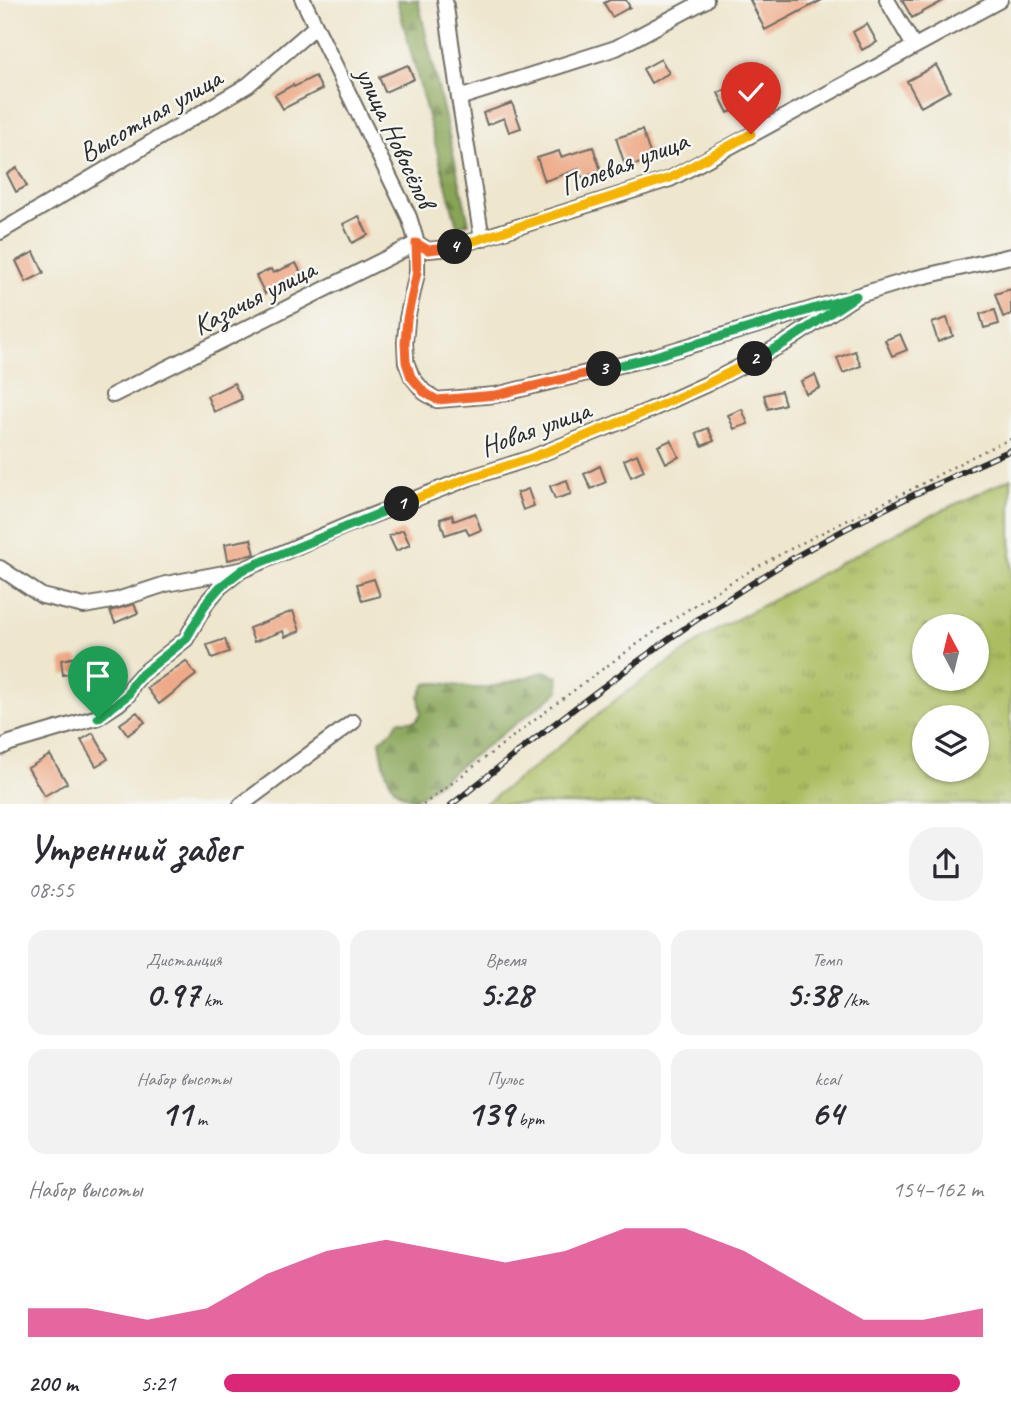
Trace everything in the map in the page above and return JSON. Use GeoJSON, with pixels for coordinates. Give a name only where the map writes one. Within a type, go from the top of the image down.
{"type":"FeatureCollection","features":[{"type":"Feature","properties":{"kind":"street","name":"улица Новосёлов"},"geometry":{"type":"LineString","coordinates":[[303,0],[409,218],[416,243],[417,272],[407,319],[406,362],[411,377],[424,392],[437,400],[496,395],[645,359],[856,296]]}},
{"type":"Feature","properties":{"kind":"street","name":"улица Новосёлов"},"geometry":{"type":"LineString","coordinates":[[445,0],[482,239]]}},
{"type":"Feature","properties":{"kind":"street"},"geometry":{"type":"LineString","coordinates":[[459,99],[616,48],[706,0]]}},
{"type":"Feature","properties":{"kind":"street"},"geometry":{"type":"LineString","coordinates":[[887,0],[914,46]]}},
{"type":"Feature","properties":{"kind":"street","name":"Полевая улица"},"geometry":{"type":"LineString","coordinates":[[416,243],[428,250],[450,248],[670,178],[1000,0]]}},
{"type":"Feature","properties":{"kind":"street","name":"Высотная улица"},"geometry":{"type":"LineString","coordinates":[[0,232],[248,85],[316,27]]}},
{"type":"Feature","properties":{"kind":"street","name":"Казачья улица"},"geometry":{"type":"LineString","coordinates":[[113,395],[416,243]]}},
{"type":"Feature","properties":{"kind":"street","name":"Новая улица"},"geometry":{"type":"LineString","coordinates":[[0,748],[98,718],[118,704],[128,695],[141,675],[186,639],[207,602],[220,587],[242,570],[350,524],[469,478],[531,458],[650,410],[785,343],[856,296],[912,279],[1011,256]]}},
{"type":"Feature","properties":{"kind":"street"},"geometry":{"type":"LineString","coordinates":[[6,572],[42,596],[84,606],[117,600],[166,584],[242,570]]}},
{"type":"Feature","properties":{"kind":"street"},"geometry":{"type":"LineString","coordinates":[[241,804],[353,722]]}},
{"type":"Feature","properties":{"kind":"path"},"geometry":{"type":"LineString","coordinates":[[423,804],[608,664],[767,560],[1011,439]]}},
{"type":"Feature","properties":{"kind":"green space"},"geometry":{"type":"Polygon","coordinates":[[[397,0],[418,0],[469,223],[457,226],[397,0]]]}},
{"type":"Feature","properties":{"kind":"green space"},"geometry":{"type":"Polygon","coordinates":[[[1011,478],[1011,804],[484,804],[532,769],[618,698],[713,632],[915,523],[1011,478]]]}},
{"type":"Feature","properties":{"kind":"green space"},"geometry":{"type":"Polygon","coordinates":[[[546,671],[558,677],[559,691],[415,800],[395,789],[386,772],[380,740],[393,730],[398,721],[416,721],[421,713],[419,696],[426,684],[481,688],[546,671]]]}},
{"type":"Feature","properties":{"kind":"building"},"geometry":{"type":"Polygon","coordinates":[[[610,0],[626,0],[630,7],[612,17],[604,3],[610,0]]]}},
{"type":"Feature","properties":{"kind":"building"},"geometry":{"type":"Polygon","coordinates":[[[750,0],[822,0],[765,30],[750,0]]]}},
{"type":"Feature","properties":{"kind":"building"},"geometry":{"type":"Polygon","coordinates":[[[902,0],[945,0],[912,18],[902,0]]]}},
{"type":"Feature","properties":{"kind":"building"},"geometry":{"type":"Polygon","coordinates":[[[867,24],[877,42],[862,50],[853,32],[867,24]]]}},
{"type":"Feature","properties":{"kind":"building"},"geometry":{"type":"Polygon","coordinates":[[[661,59],[669,73],[651,83],[643,69],[661,59]]]}},
{"type":"Feature","properties":{"kind":"building"},"geometry":{"type":"Polygon","coordinates":[[[408,65],[414,79],[385,92],[379,77],[408,65]]]}},
{"type":"Feature","properties":{"kind":"building"},"geometry":{"type":"Polygon","coordinates":[[[936,65],[950,91],[921,107],[907,81],[936,65]]]}},
{"type":"Feature","properties":{"kind":"building"},"geometry":{"type":"Polygon","coordinates":[[[765,67],[778,92],[758,103],[756,100],[728,113],[718,93],[746,80],[745,78],[765,67]]]}},
{"type":"Feature","properties":{"kind":"building"},"geometry":{"type":"Polygon","coordinates":[[[315,76],[322,89],[283,109],[275,95],[315,76]]]}},
{"type":"Feature","properties":{"kind":"building"},"geometry":{"type":"Polygon","coordinates":[[[512,103],[521,128],[509,132],[504,118],[487,125],[483,113],[512,103]]]}},
{"type":"Feature","properties":{"kind":"building"},"geometry":{"type":"Polygon","coordinates":[[[642,130],[652,159],[626,168],[616,138],[642,130]]]}},
{"type":"Feature","properties":{"kind":"building"},"geometry":{"type":"Polygon","coordinates":[[[593,147],[601,171],[582,178],[579,169],[545,181],[537,158],[559,151],[561,157],[593,147]]]}},
{"type":"Feature","properties":{"kind":"building"},"geometry":{"type":"Polygon","coordinates":[[[17,168],[27,186],[16,192],[7,174],[17,168]]]}},
{"type":"Feature","properties":{"kind":"building"},"geometry":{"type":"Polygon","coordinates":[[[359,216],[368,235],[352,243],[343,224],[359,216]]]}},
{"type":"Feature","properties":{"kind":"building"},"geometry":{"type":"Polygon","coordinates":[[[34,252],[44,273],[26,282],[16,261],[34,252]]]}},
{"type":"Feature","properties":{"kind":"building"},"geometry":{"type":"Polygon","coordinates":[[[296,263],[305,281],[289,289],[286,284],[265,294],[256,276],[271,269],[273,273],[296,263]]]}},
{"type":"Feature","properties":{"kind":"building"},"geometry":{"type":"Polygon","coordinates":[[[1011,289],[1011,314],[1003,317],[995,294],[1011,289]]]}},
{"type":"Feature","properties":{"kind":"building"},"geometry":{"type":"Polygon","coordinates":[[[995,310],[999,324],[984,328],[980,314],[995,310]]]}},
{"type":"Feature","properties":{"kind":"building"},"geometry":{"type":"Polygon","coordinates":[[[947,318],[953,336],[938,342],[932,323],[947,318]]]}},
{"type":"Feature","properties":{"kind":"building"},"geometry":{"type":"Polygon","coordinates":[[[900,334],[907,350],[892,356],[885,340],[900,334]]]}},
{"type":"Feature","properties":{"kind":"building"},"geometry":{"type":"Polygon","coordinates":[[[855,351],[861,366],[843,373],[837,358],[855,351]]]}},
{"type":"Feature","properties":{"kind":"building"},"geometry":{"type":"Polygon","coordinates":[[[815,375],[820,388],[806,394],[801,381],[815,375]]]}},
{"type":"Feature","properties":{"kind":"building"},"geometry":{"type":"Polygon","coordinates":[[[234,383],[242,399],[214,412],[207,396],[234,383]]]}},
{"type":"Feature","properties":{"kind":"building"},"geometry":{"type":"Polygon","coordinates":[[[781,391],[785,404],[768,409],[764,395],[781,391]]]}},
{"type":"Feature","properties":{"kind":"building"},"geometry":{"type":"Polygon","coordinates":[[[742,409],[748,424],[734,429],[728,415],[742,409]]]}},
{"type":"Feature","properties":{"kind":"building"},"geometry":{"type":"Polygon","coordinates":[[[708,428],[714,441],[702,446],[696,433],[708,428]]]}},
{"type":"Feature","properties":{"kind":"building"},"geometry":{"type":"Polygon","coordinates":[[[671,440],[679,457],[666,463],[658,446],[671,440]]]}},
{"type":"Feature","properties":{"kind":"building"},"geometry":{"type":"Polygon","coordinates":[[[637,454],[644,471],[631,477],[624,460],[637,454]]]}},
{"type":"Feature","properties":{"kind":"building"},"geometry":{"type":"Polygon","coordinates":[[[600,466],[606,482],[591,489],[584,474],[600,466]]]}},
{"type":"Feature","properties":{"kind":"building"},"geometry":{"type":"Polygon","coordinates":[[[567,480],[571,494],[555,499],[550,486],[567,480]]]}},
{"type":"Feature","properties":{"kind":"building"},"geometry":{"type":"Polygon","coordinates":[[[528,489],[534,506],[523,510],[517,493],[528,489]]]}},
{"type":"Feature","properties":{"kind":"building"},"geometry":{"type":"Polygon","coordinates":[[[475,513],[481,530],[469,535],[466,528],[445,535],[440,519],[452,515],[454,521],[475,513]]]}},
{"type":"Feature","properties":{"kind":"building"},"geometry":{"type":"Polygon","coordinates":[[[403,530],[410,545],[396,551],[389,536],[403,530]]]}},
{"type":"Feature","properties":{"kind":"building"},"geometry":{"type":"Polygon","coordinates":[[[251,539],[255,554],[228,560],[225,544],[251,539]]]}},
{"type":"Feature","properties":{"kind":"building"},"geometry":{"type":"Polygon","coordinates":[[[374,579],[380,596],[362,601],[357,584],[374,579]]]}},
{"type":"Feature","properties":{"kind":"building"},"geometry":{"type":"Polygon","coordinates":[[[134,604],[138,613],[115,623],[110,611],[134,604]]]}},
{"type":"Feature","properties":{"kind":"building"},"geometry":{"type":"Polygon","coordinates":[[[293,611],[300,631],[285,637],[283,631],[254,642],[249,628],[293,611]]]}},
{"type":"Feature","properties":{"kind":"building"},"geometry":{"type":"Polygon","coordinates":[[[225,639],[229,652],[212,658],[207,645],[225,639]]]}},
{"type":"Feature","properties":{"kind":"building"},"geometry":{"type":"Polygon","coordinates":[[[77,657],[79,672],[63,675],[61,660],[77,657]]]}},
{"type":"Feature","properties":{"kind":"building"},"geometry":{"type":"Polygon","coordinates":[[[107,661],[115,688],[94,694],[86,667],[107,661]]]}},
{"type":"Feature","properties":{"kind":"building"},"geometry":{"type":"Polygon","coordinates":[[[186,661],[196,675],[159,704],[147,688],[186,661]]]}},
{"type":"Feature","properties":{"kind":"building"},"geometry":{"type":"Polygon","coordinates":[[[137,712],[145,722],[128,735],[120,724],[137,712]]]}},
{"type":"Feature","properties":{"kind":"building"},"geometry":{"type":"Polygon","coordinates":[[[93,733],[108,759],[96,766],[81,740],[93,733]]]}},
{"type":"Feature","properties":{"kind":"building"},"geometry":{"type":"Polygon","coordinates":[[[50,755],[67,783],[44,796],[28,768],[50,755]]]}},
{"type":"Feature","properties":{"kind":"railway"},"geometry":{"type":"LineString","coordinates":[[452,804],[636,663],[751,584],[846,529],[1011,450]]}},
{"type":"Feature","properties":{"kind":"route"},"geometry":{"type":"LineString","coordinates":[[98,718],[128,695],[141,675],[186,639],[207,602],[220,587],[242,570],[350,524],[469,478],[531,458],[650,410],[785,343],[856,296],[645,359],[496,395],[437,400],[424,392],[411,377],[406,362],[405,343],[417,272],[416,243],[428,250],[450,248],[670,178],[751,134]]}}]}
